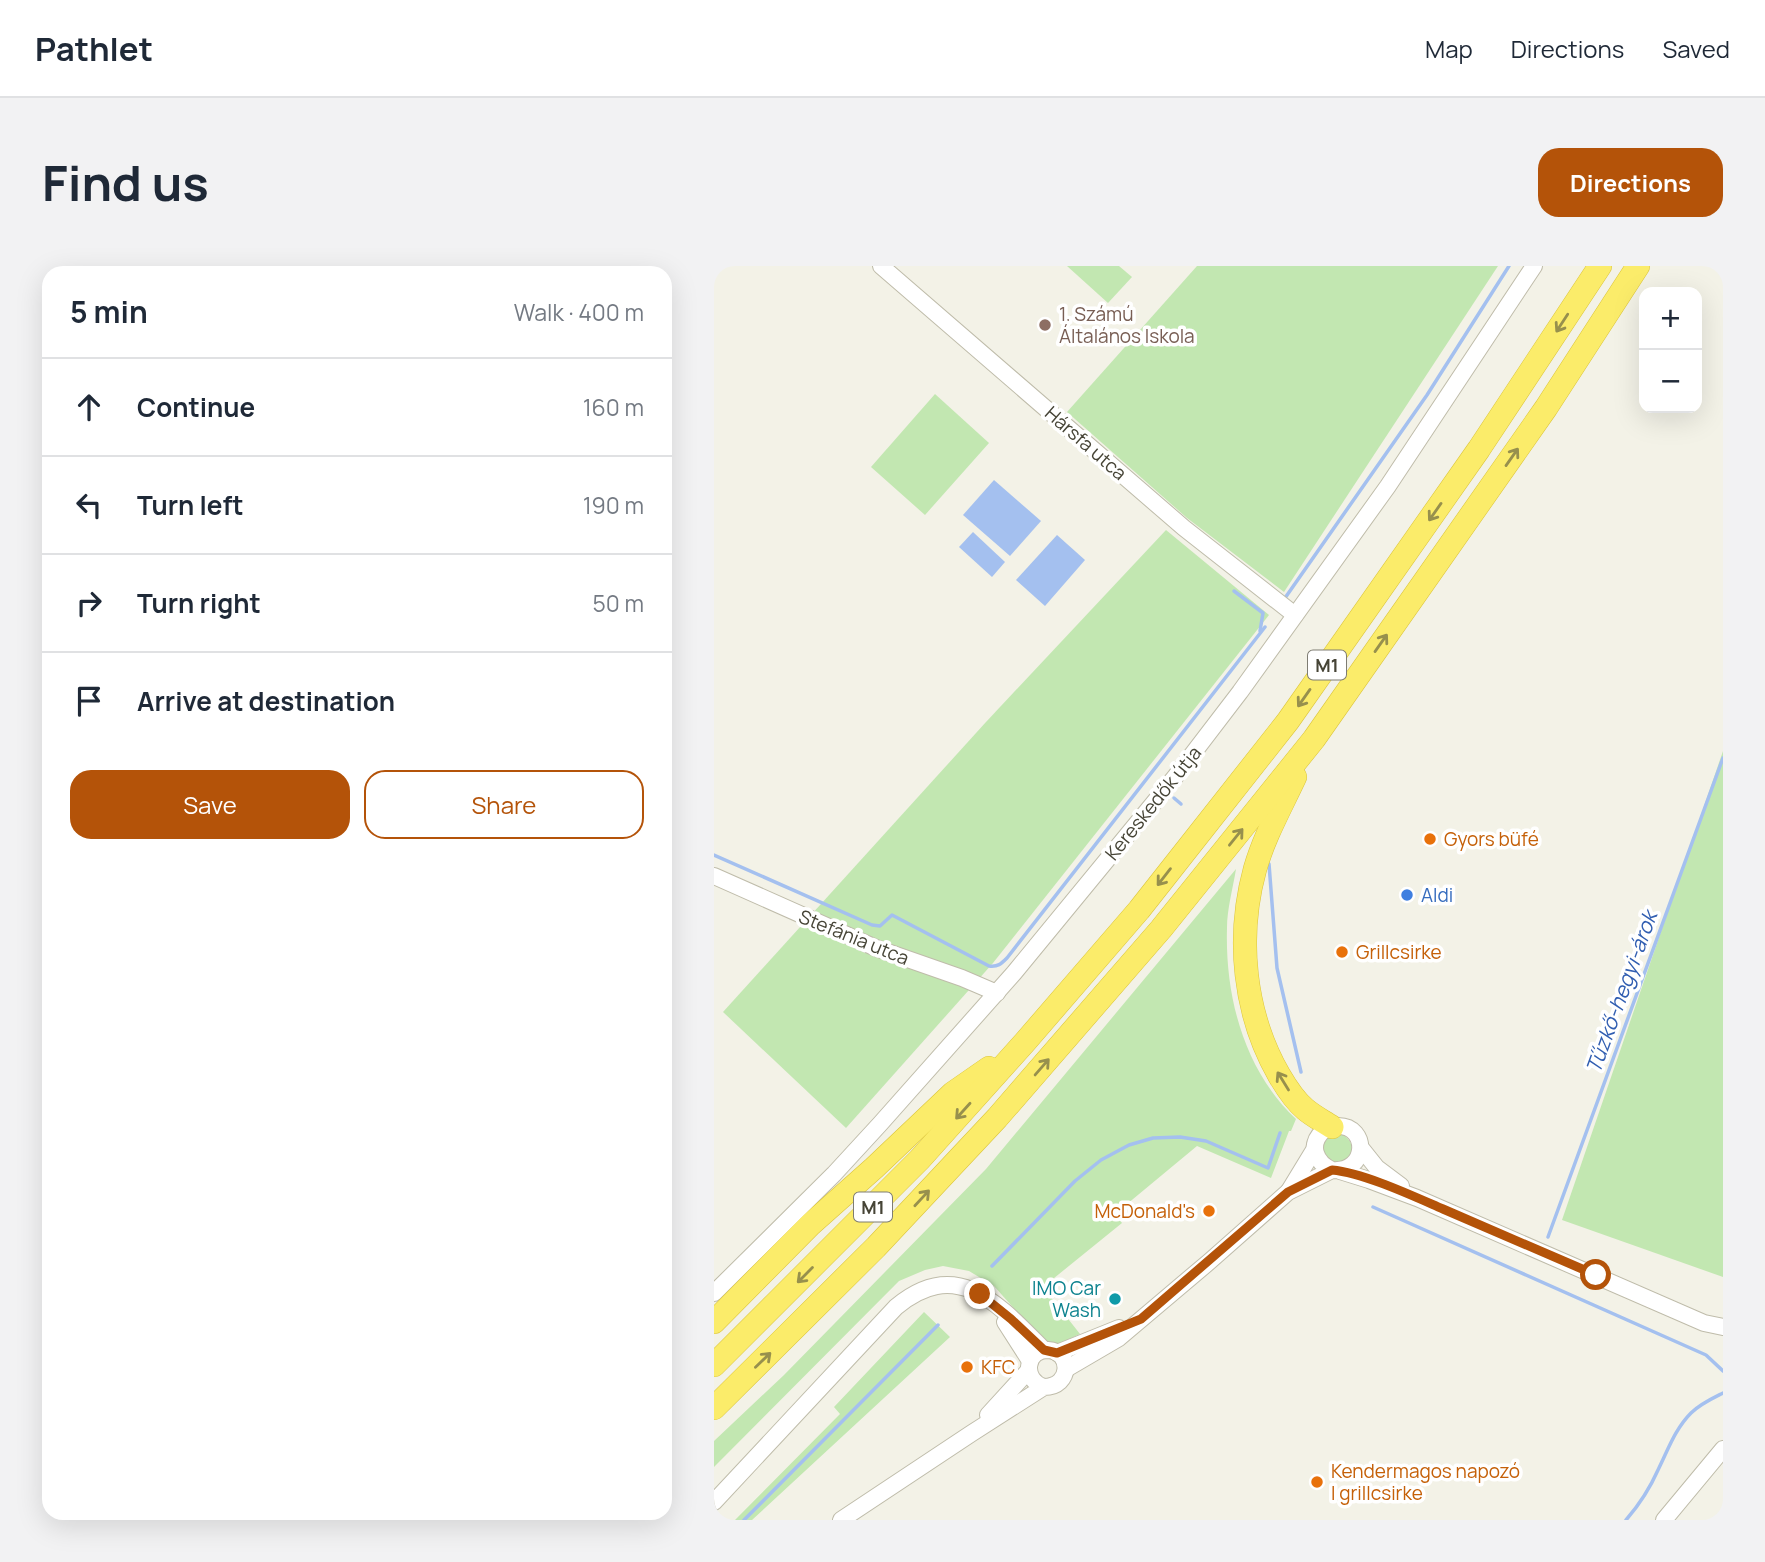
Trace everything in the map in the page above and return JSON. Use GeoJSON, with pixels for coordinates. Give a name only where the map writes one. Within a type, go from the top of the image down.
{"type":"FeatureCollection","features":[{"type":"Feature","properties":{"kind":"highway","name":"M1"},"geometry":{"type":"LineString","coordinates":[[714,1364],[920,1159],[1139,910],[1288,721],[1479,449],[1600,266]]}},
{"type":"Feature","properties":{"kind":"highway","name":"M1"},"geometry":{"type":"LineString","coordinates":[[714,1408],[876,1247],[997,1118],[1161,929],[1314,739],[1546,408],[1638,266]]}},
{"type":"Feature","properties":{"kind":"highway"},"geometry":{"type":"LineString","coordinates":[[1314,739],[1266,836],[1255,869],[1245,921],[1246,969],[1255,1018],[1272,1063],[1294,1098],[1305,1110],[1332,1127]]}},
{"type":"Feature","properties":{"kind":"highway"},"geometry":{"type":"LineString","coordinates":[[714,1322],[810,1225],[953,1093],[1025,1042]]}},
{"type":"Feature","properties":{"kind":"street","name":"Hársfa utca"},"geometry":{"type":"LineString","coordinates":[[881,266],[1184,528],[1296,615]]}},
{"type":"Feature","properties":{"kind":"street","name":"Kereskedők útja"},"geometry":{"type":"LineString","coordinates":[[714,1293],[834,1174],[889,1115],[997,993],[1175,777],[1240,692],[1388,486],[1534,266]]}},
{"type":"Feature","properties":{"kind":"street","name":"Stefánia utca"},"geometry":{"type":"LineString","coordinates":[[714,876],[876,948],[997,993]]}},
{"type":"Feature","properties":{"kind":"street"},"geometry":{"type":"LineString","coordinates":[[1288,1192],[1314,1150],[1321,1133],[1332,1127],[1343,1126],[1357,1136],[1361,1148],[1377,1168],[1417,1198]]}},
{"type":"Feature","properties":{"kind":"street"},"geometry":{"type":"LineString","coordinates":[[1315,1145],[1319,1161],[1325,1167],[1417,1198],[1704,1323],[1723,1327]]}},
{"type":"Feature","properties":{"kind":"street"},"geometry":{"type":"LineString","coordinates":[[990,1300],[1008,1326],[1029,1365],[1034,1381],[1044,1387],[1050,1387],[1062,1379],[1066,1369],[1119,1338],[1288,1192],[1336,1171],[1348,1169],[1355,1164],[1361,1148]]}},
{"type":"Feature","properties":{"kind":"street"},"geometry":{"type":"LineString","coordinates":[[714,1502],[896,1307],[909,1296],[933,1286],[956,1285],[990,1300],[1063,1359],[1066,1369]]}},
{"type":"Feature","properties":{"kind":"street"},"geometry":{"type":"LineString","coordinates":[[972,1433],[1039,1352],[1051,1352],[1141,1319]]}},
{"type":"Feature","properties":{"kind":"street"},"geometry":{"type":"LineString","coordinates":[[1704,1323],[1723,1339]]}},
{"type":"Feature","properties":{"kind":"street"},"geometry":{"type":"LineString","coordinates":[[841,1520],[1044,1387]]}},
{"type":"Feature","properties":{"kind":"street"},"geometry":{"type":"LineString","coordinates":[[1664,1520],[1723,1449]]}},
{"type":"Feature","properties":{"kind":"green space"},"geometry":{"type":"Polygon","coordinates":[[[1067,266],[1119,266],[1132,277],[1108,303],[1067,266]]]}},
{"type":"Feature","properties":{"kind":"green space"},"geometry":{"type":"Polygon","coordinates":[[[1197,266],[1498,266],[1284,592],[1187,518],[1067,412],[1197,266]]]}},
{"type":"Feature","properties":{"kind":"green space"},"geometry":{"type":"Polygon","coordinates":[[[935,394],[989,443],[925,515],[871,467],[935,394]]]}},
{"type":"Feature","properties":{"kind":"green space"},"geometry":{"type":"Polygon","coordinates":[[[1166,530],[1269,615],[993,963],[846,1128],[723,1012],[986,722],[1166,530]]]}},
{"type":"Feature","properties":{"kind":"green space"},"geometry":{"type":"Polygon","coordinates":[[[1723,751],[1723,1277],[1562,1220],[1723,751]]]}},
{"type":"Feature","properties":{"kind":"green space"},"geometry":{"type":"Polygon","coordinates":[[[1236,869],[1227,928],[1227,954],[1234,1006],[1241,1031],[1263,1078],[1278,1100],[1296,1119],[1271,1178],[1197,1146],[1115,1214],[1122,1223],[1043,1287],[1080,1334],[1058,1344],[1042,1340],[994,1286],[969,1271],[943,1266],[899,1281],[714,1467],[714,1441],[784,1375],[986,1169],[1236,869]]]}},
{"type":"Feature","properties":{"kind":"green space"},"geometry":{"type":"Polygon","coordinates":[[[1337,1134],[1347,1139],[1352,1149],[1347,1159],[1337,1164],[1327,1159],[1322,1149],[1327,1139],[1337,1134]]]}},
{"type":"Feature","properties":{"kind":"green space"},"geometry":{"type":"Polygon","coordinates":[[[924,1312],[950,1337],[752,1520],[735,1520],[840,1414],[834,1407],[924,1312]]]}},
{"type":"Feature","properties":{"kind":"water"},"geometry":{"type":"Polygon","coordinates":[[[994,480],[1041,521],[1010,556],[963,515],[994,480]]]}},
{"type":"Feature","properties":{"kind":"water"},"geometry":{"type":"Polygon","coordinates":[[[973,532],[1005,562],[992,577],[959,547],[973,532]]]}},
{"type":"Feature","properties":{"kind":"water"},"geometry":{"type":"Polygon","coordinates":[[[1057,535],[1085,560],[1045,606],[1016,580],[1057,535]]]}},
{"type":"Feature","properties":{"kind":"waterway"},"geometry":{"type":"LineString","coordinates":[[1285,598],[1427,395],[1509,266]]}},
{"type":"Feature","properties":{"kind":"waterway"},"geometry":{"type":"LineString","coordinates":[[1234,591],[1263,613],[1260,631]]}},
{"type":"Feature","properties":{"kind":"waterway"},"geometry":{"type":"LineString","coordinates":[[714,855],[872,925],[880,926],[892,915],[989,966],[997,965],[1007,958],[1265,627]]}},
{"type":"Feature","properties":{"kind":"waterway","name":"Tűzkő-hegyi-árok"},"geometry":{"type":"LineString","coordinates":[[1548,1237],[1723,758]]}},
{"type":"Feature","properties":{"kind":"waterway"},"geometry":{"type":"LineString","coordinates":[[1174,798],[1181,804]]}},
{"type":"Feature","properties":{"kind":"waterway"},"geometry":{"type":"LineString","coordinates":[[1269,864],[1277,968],[1301,1072]]}},
{"type":"Feature","properties":{"kind":"waterway"},"geometry":{"type":"LineString","coordinates":[[992,1266],[1075,1181],[1101,1160],[1129,1145],[1153,1138],[1180,1137],[1206,1141],[1268,1168],[1280,1133]]}},
{"type":"Feature","properties":{"kind":"waterway"},"geometry":{"type":"LineString","coordinates":[[1373,1207],[1706,1355],[1723,1371]]}},
{"type":"Feature","properties":{"kind":"waterway"},"geometry":{"type":"LineString","coordinates":[[744,1520],[938,1325]]}},
{"type":"Feature","properties":{"kind":"waterway"},"geometry":{"type":"LineString","coordinates":[[1626,1520],[1648,1490],[1685,1419],[1698,1407],[1723,1393]]}},
{"type":"Feature","properties":{"kind":"place","name":"1. Számú Általános Iskola"},"geometry":{"type":"Point","coordinates":[1045,325]}},
{"type":"Feature","properties":{"kind":"place","name":"Gyors büfé"},"geometry":{"type":"Point","coordinates":[1430,839]}},
{"type":"Feature","properties":{"kind":"place","name":"Aldi"},"geometry":{"type":"Point","coordinates":[1407,895]}},
{"type":"Feature","properties":{"kind":"place","name":"Grillcsirke"},"geometry":{"type":"Point","coordinates":[1342,952]}},
{"type":"Feature","properties":{"kind":"place","name":"McDonald's"},"geometry":{"type":"Point","coordinates":[1209,1211]}},
{"type":"Feature","properties":{"kind":"place","name":"IMO Car Wash"},"geometry":{"type":"Point","coordinates":[1115,1299]}},
{"type":"Feature","properties":{"kind":"place","name":"KFC"},"geometry":{"type":"Point","coordinates":[967,1367]}},
{"type":"Feature","properties":{"kind":"place","name":"Kendermagos napozó I grillcsirke"},"geometry":{"type":"Point","coordinates":[1317,1482]}},
{"type":"Feature","properties":{"kind":"route"},"geometry":{"type":"LineString","coordinates":[[980,1294],[1044,1350],[1057,1353],[1141,1319],[1288,1192],[1332,1170],[1370,1180],[1417,1198],[1596,1275]]}}]}
